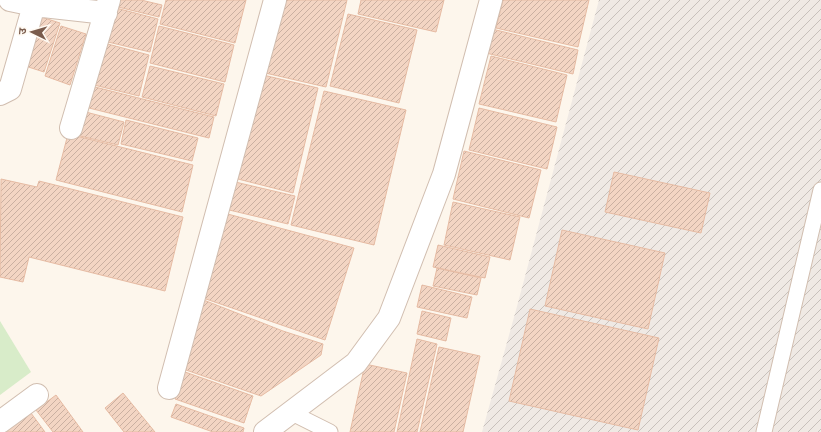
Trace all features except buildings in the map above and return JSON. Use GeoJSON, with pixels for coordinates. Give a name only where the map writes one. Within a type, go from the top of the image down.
{"type":"FeatureCollection","features":[{"type":"Feature","properties":{"kind":"street"},"geometry":{"type":"LineString","coordinates":[[10,0],[34,5],[107,7],[71,128]]}},
{"type":"Feature","properties":{"kind":"street"},"geometry":{"type":"LineString","coordinates":[[169,388],[275,0]]}},
{"type":"Feature","properties":{"kind":"street"},"geometry":{"type":"LineString","coordinates":[[265,432],[356,363],[389,318],[444,174],[491,0]]}},
{"type":"Feature","properties":{"kind":"street"},"geometry":{"type":"LineString","coordinates":[[0,94],[10,88],[34,5]]}},
{"type":"Feature","properties":{"kind":"street"},"geometry":{"type":"LineString","coordinates":[[0,422],[37,395]]}},
{"type":"Feature","properties":{"kind":"lane"},"geometry":{"type":"LineString","coordinates":[[764,432],[821,190]]}},
{"type":"Feature","properties":{"kind":"lane"},"geometry":{"type":"LineString","coordinates":[[290,412],[330,432]]}},
{"type":"Feature","properties":{"kind":"shaded area"},"geometry":{"type":"Polygon","coordinates":[[[599,0],[821,0],[821,432],[482,432],[599,0]]]}},
{"type":"Feature","properties":{"kind":"green space"},"geometry":{"type":"Polygon","coordinates":[[[0,321],[31,372],[0,395],[0,321]]]}}]}
